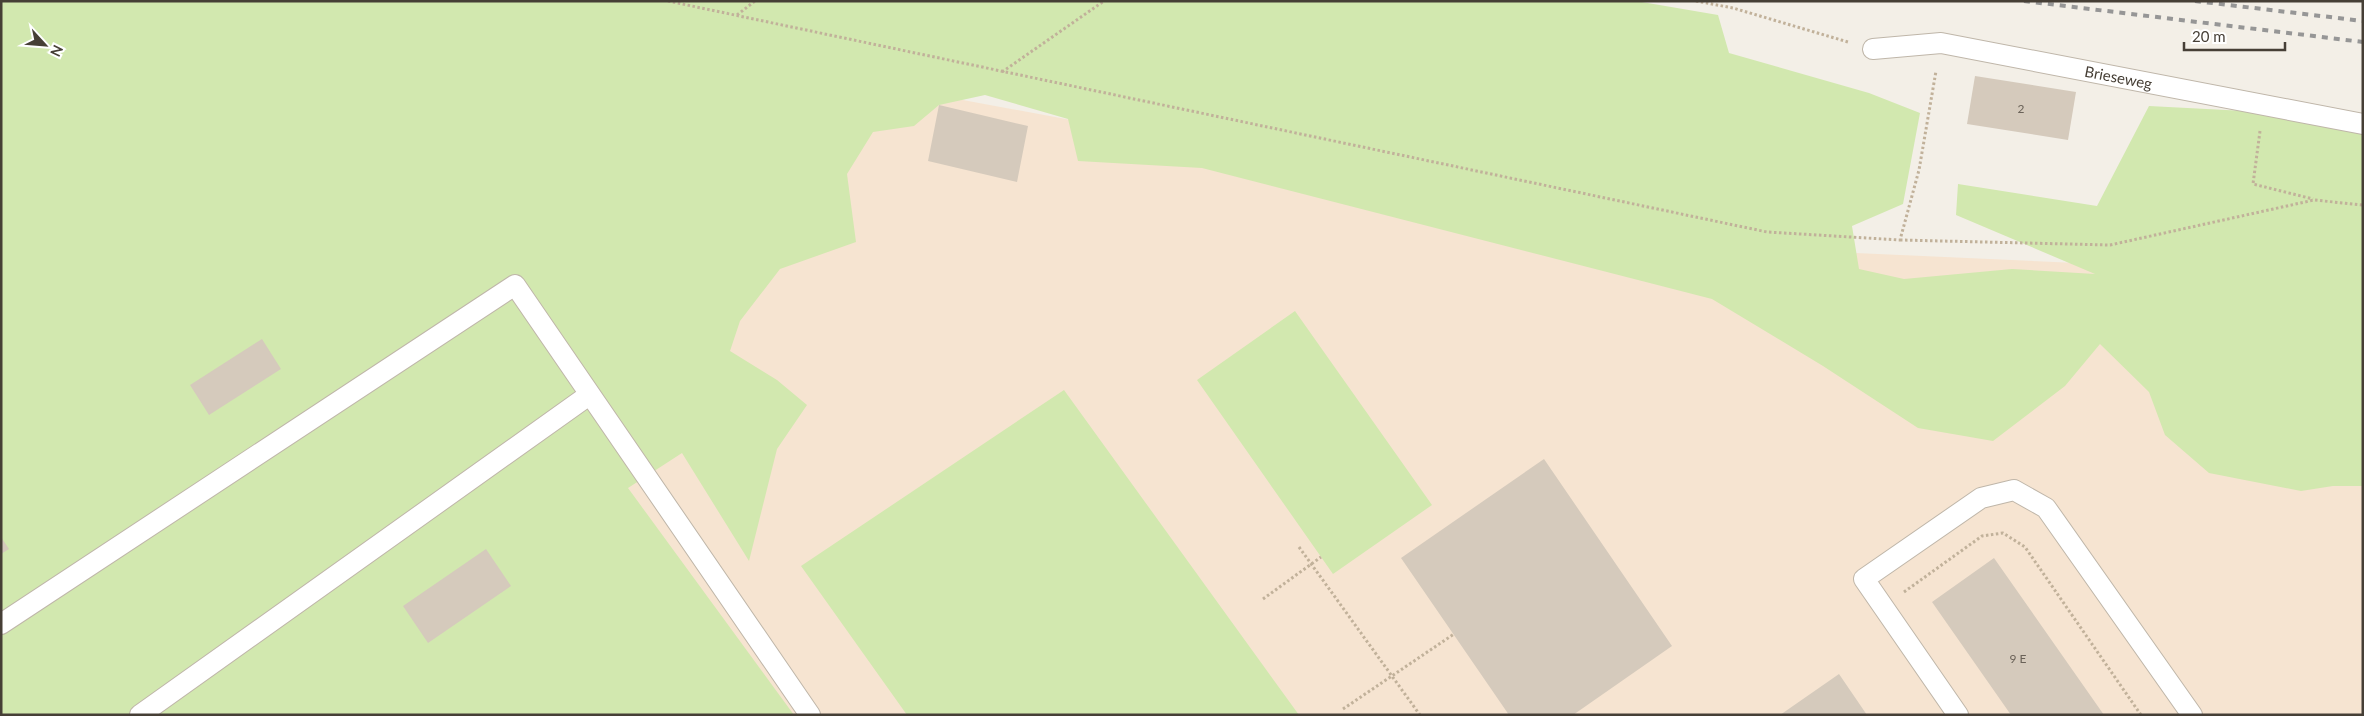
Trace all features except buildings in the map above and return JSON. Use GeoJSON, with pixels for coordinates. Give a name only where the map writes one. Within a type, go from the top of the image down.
{"type":"FeatureCollection","features":[{"type":"Feature","properties":{"kind":"lane","name":"Brieseweg"},"geometry":{"type":"LineString","coordinates":[[1873,49],[1941,43],[2363,124]]}},
{"type":"Feature","properties":{"kind":"lane"},"geometry":{"type":"LineString","coordinates":[[1,624],[516,285],[810,715]]}},
{"type":"Feature","properties":{"kind":"lane"},"geometry":{"type":"LineString","coordinates":[[140,715],[589,395]]}},
{"type":"Feature","properties":{"kind":"lane"},"geometry":{"type":"LineString","coordinates":[[1958,715],[1864,578],[1982,498],[2014,490],[2046,508],[2192,715]]}},
{"type":"Feature","properties":{"kind":"path"},"geometry":{"type":"LineString","coordinates":[[668,1],[1767,232],[1900,240],[2110,245],[2314,200]]}},
{"type":"Feature","properties":{"kind":"path"},"geometry":{"type":"LineString","coordinates":[[736,16],[755,1]]}},
{"type":"Feature","properties":{"kind":"path"},"geometry":{"type":"LineString","coordinates":[[1002,72],[1104,1]]}},
{"type":"Feature","properties":{"kind":"path"},"geometry":{"type":"LineString","coordinates":[[1696,1],[1733,8],[1873,49]]}},
{"type":"Feature","properties":{"kind":"path"},"geometry":{"type":"LineString","coordinates":[[1900,240],[1919,170],[1941,43]]}},
{"type":"Feature","properties":{"kind":"path"},"geometry":{"type":"LineString","coordinates":[[2264,106],[2253,184],[2314,200],[2363,206]]}},
{"type":"Feature","properties":{"kind":"path"},"geometry":{"type":"LineString","coordinates":[[1884,607],[1982,536],[2003,533],[2025,546],[2141,715]]}},
{"type":"Feature","properties":{"kind":"path"},"geometry":{"type":"LineString","coordinates":[[1299,547],[1420,715]]}},
{"type":"Feature","properties":{"kind":"path"},"geometry":{"type":"LineString","coordinates":[[1263,599],[1321,557]]}},
{"type":"Feature","properties":{"kind":"path"},"geometry":{"type":"LineString","coordinates":[[1343,709],[1454,634]]}},
{"type":"Feature","properties":{"kind":"shaded area"},"geometry":{"type":"Polygon","coordinates":[[[1,1],[428,1],[1768,249],[2363,276],[2363,715],[1,715],[1,1]]]}},
{"type":"Feature","properties":{"kind":"green space"},"geometry":{"type":"Polygon","coordinates":[[[1,1],[1636,1],[1718,15],[1729,53],[1869,93],[1920,113],[1903,204],[1852,226],[1859,269],[1904,279],[2012,269],[2095,274],[1956,215],[1958,184],[2097,206],[2149,106],[2363,117],[2363,486],[2333,486],[2301,491],[2209,473],[2165,435],[2149,392],[2100,344],[2065,386],[1993,441],[1918,428],[1823,366],[1712,299],[1202,168],[1078,161],[1068,119],[985,95],[939,105],[914,126],[873,132],[847,174],[856,242],[780,269],[740,321],[730,351],[777,380],[807,405],[777,449],[749,561],[682,453],[628,488],[794,715],[1,715],[1,1]]]}},
{"type":"Feature","properties":{"kind":"green space"},"geometry":{"type":"Polygon","coordinates":[[[1295,311],[1432,505],[1333,574],[1197,380],[1295,311]]]}},
{"type":"Feature","properties":{"kind":"green space"},"geometry":{"type":"Polygon","coordinates":[[[1064,390],[1299,715],[907,715],[801,566],[1064,390]]]}},
{"type":"Feature","properties":{"kind":"railway"},"geometry":{"type":"LineString","coordinates":[[2024,1],[2363,42]]}},
{"type":"Feature","properties":{"kind":"railway"},"geometry":{"type":"LineString","coordinates":[[2195,1],[2363,21]]}}]}
